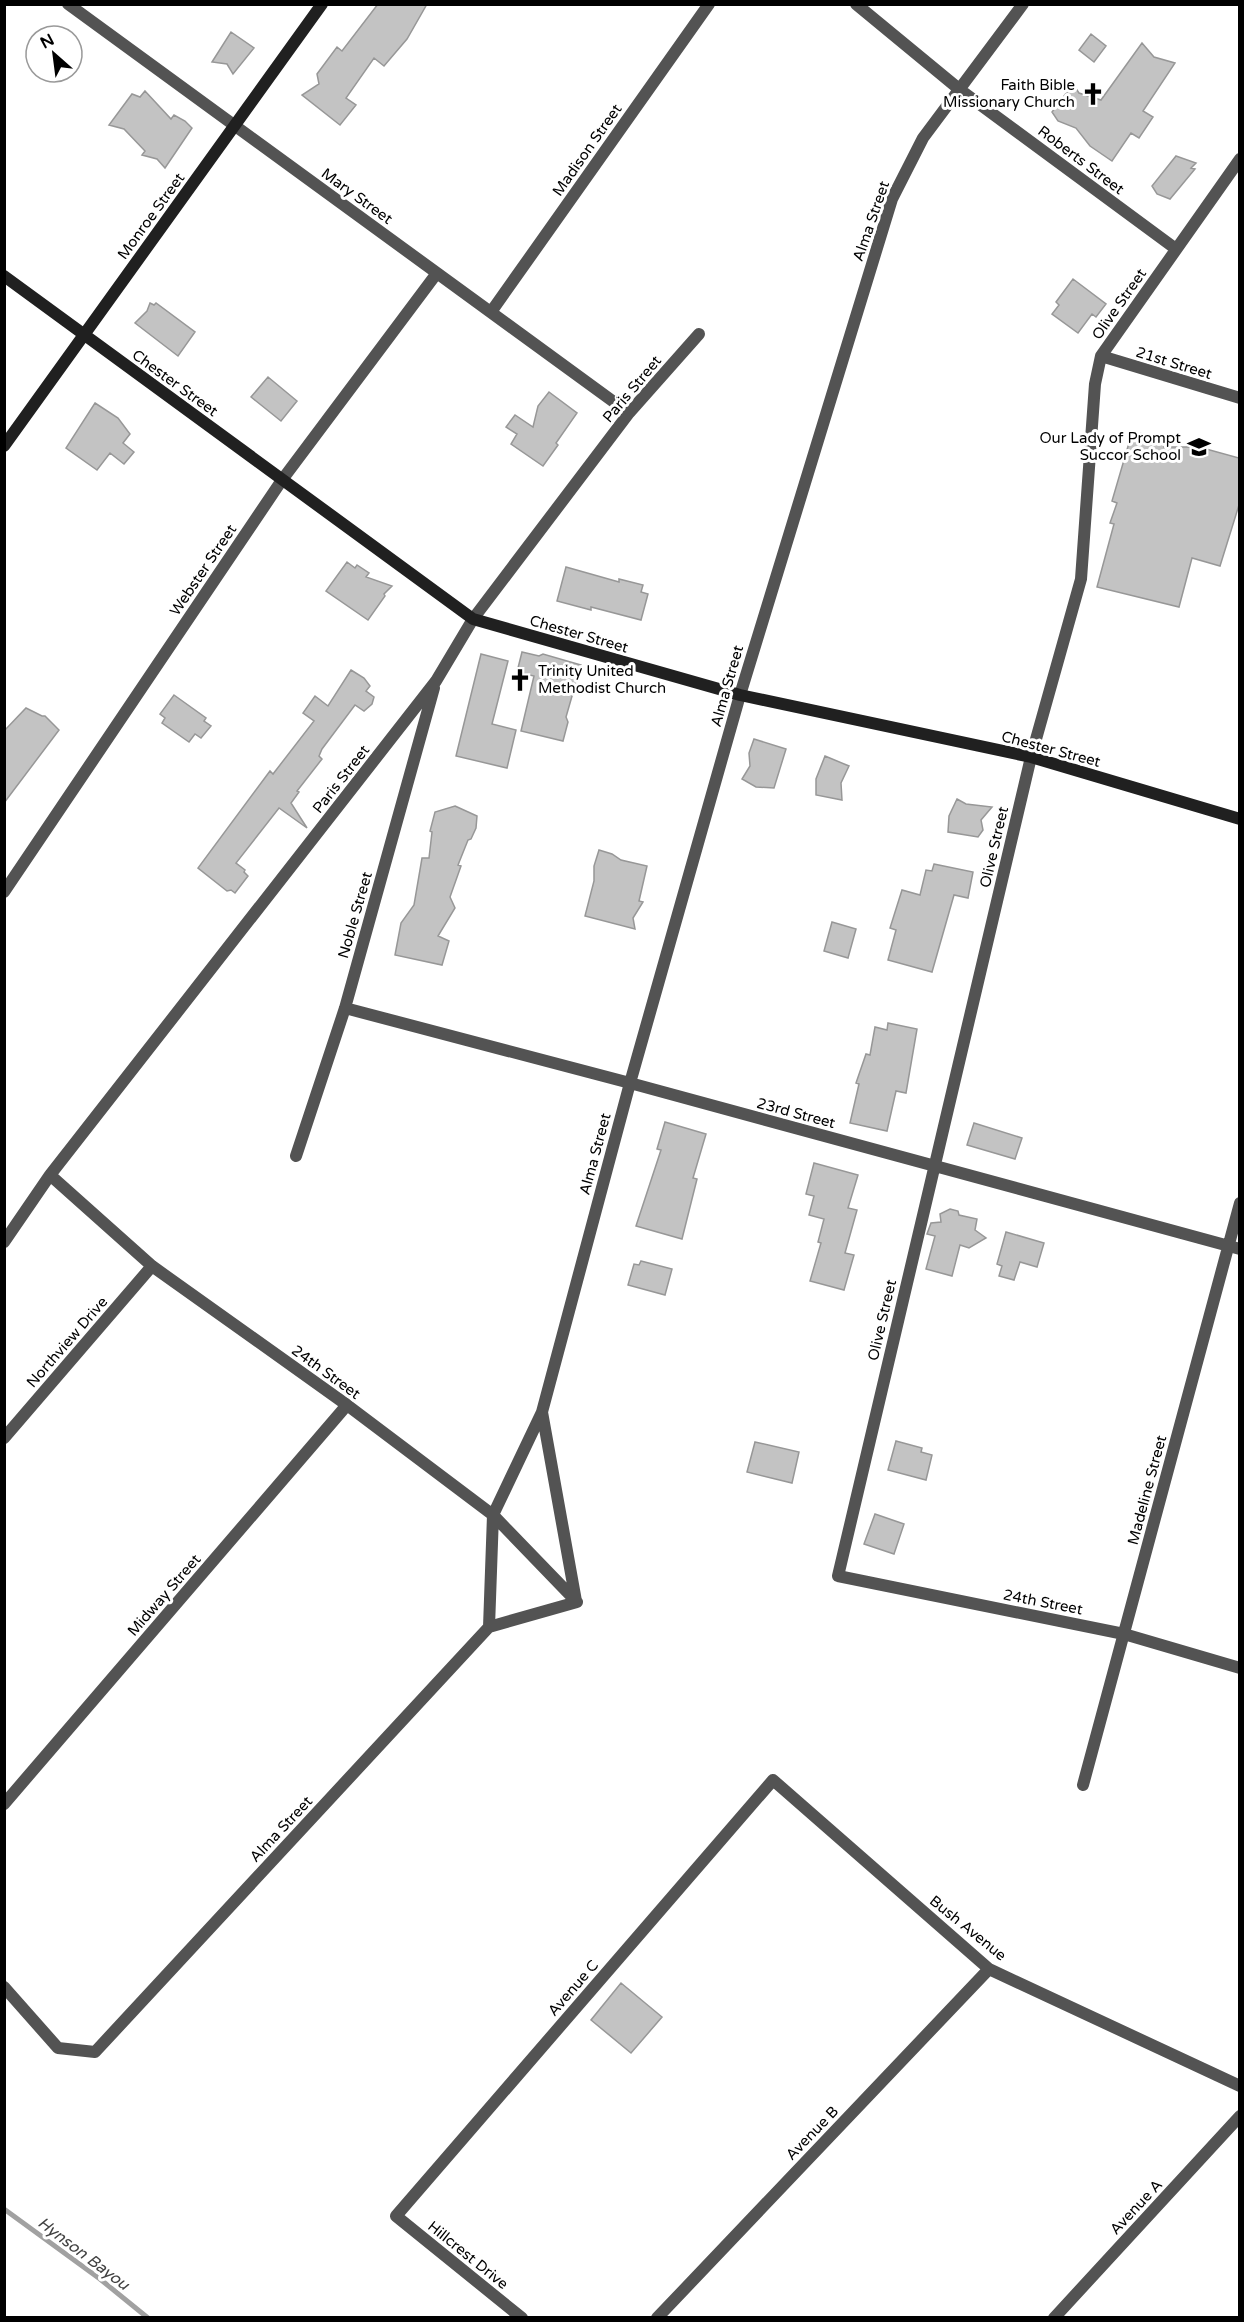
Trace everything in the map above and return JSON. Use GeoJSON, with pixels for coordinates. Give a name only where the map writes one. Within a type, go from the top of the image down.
{"type":"FeatureCollection","features":[{"type":"Feature","properties":{"kind":"street","name":"Mary Street"},"geometry":{"type":"LineString","coordinates":[[68,4],[629,413]]}},
{"type":"Feature","properties":{"kind":"street","name":"Monroe Street"},"geometry":{"type":"LineString","coordinates":[[4,446],[322,4]]}},
{"type":"Feature","properties":{"kind":"street","name":"Madison Street"},"geometry":{"type":"LineString","coordinates":[[491,312],[709,4]]}},
{"type":"Feature","properties":{"kind":"street","name":"Roberts Street"},"geometry":{"type":"LineString","coordinates":[[856,4],[960,89],[1176,249]]}},
{"type":"Feature","properties":{"kind":"street","name":"Alma Street"},"geometry":{"type":"LineString","coordinates":[[4,1987],[58,2048],[94,2052],[489,1627],[493,1515],[542,1412],[630,1083],[740,695],[891,199],[923,138],[1023,4]]}},
{"type":"Feature","properties":{"kind":"street","name":"Olive Street"},"geometry":{"type":"LineString","coordinates":[[838,1576],[1030,757],[1081,579],[1095,384],[1101,356],[1239,159]]}},
{"type":"Feature","properties":{"kind":"street","name":"Webster Street"},"geometry":{"type":"LineString","coordinates":[[4,892],[282,480],[437,273]]}},
{"type":"Feature","properties":{"kind":"street","name":"Chester Street"},"geometry":{"type":"LineString","coordinates":[[4,276],[473,620],[740,695],[1030,757],[1239,819]]}},
{"type":"Feature","properties":{"kind":"street","name":"Paris Street"},"geometry":{"type":"LineString","coordinates":[[4,1242],[50,1175],[436,681],[473,620],[629,413],[699,334]]}},
{"type":"Feature","properties":{"kind":"street","name":"21st Street"},"geometry":{"type":"LineString","coordinates":[[1101,356],[1239,398]]}},
{"type":"Feature","properties":{"kind":"street","name":"Noble Street"},"geometry":{"type":"LineString","coordinates":[[296,1156],[345,1008],[436,681]]}},
{"type":"Feature","properties":{"kind":"street","name":"23rd Street"},"geometry":{"type":"LineString","coordinates":[[345,1008],[630,1083],[1234,1248]]}},
{"type":"Feature","properties":{"kind":"street","name":"24th Street"},"geometry":{"type":"LineString","coordinates":[[50,1175],[152,1266],[347,1405],[493,1515],[577,1602]]}},
{"type":"Feature","properties":{"kind":"street","name":"Madeline Street"},"geometry":{"type":"LineString","coordinates":[[1083,1785],[1234,1248],[1239,1203]]}},
{"type":"Feature","properties":{"kind":"street","name":"Northview Drive"},"geometry":{"type":"LineString","coordinates":[[4,1438],[152,1266]]}},
{"type":"Feature","properties":{"kind":"street","name":"Midway Street"},"geometry":{"type":"LineString","coordinates":[[4,1804],[347,1405]]}},
{"type":"Feature","properties":{"kind":"street","name":"Alma Street"},"geometry":{"type":"LineString","coordinates":[[542,1412],[577,1602]]}},
{"type":"Feature","properties":{"kind":"street","name":"24th Street"},"geometry":{"type":"LineString","coordinates":[[838,1576],[1124,1634],[1239,1668]]}},
{"type":"Feature","properties":{"kind":"street"},"geometry":{"type":"LineString","coordinates":[[489,1627],[577,1602]]}},
{"type":"Feature","properties":{"kind":"street","name":"Bush Avenue"},"geometry":{"type":"LineString","coordinates":[[773,1780],[989,1969],[1239,2086]]}},
{"type":"Feature","properties":{"kind":"street","name":"Avenue C"},"geometry":{"type":"LineString","coordinates":[[396,2216],[773,1780]]}},
{"type":"Feature","properties":{"kind":"street","name":"Avenue B"},"geometry":{"type":"LineString","coordinates":[[657,2318],[989,1969]]}},
{"type":"Feature","properties":{"kind":"street","name":"Avenue A"},"geometry":{"type":"LineString","coordinates":[[1054,2318],[1239,2116]]}},
{"type":"Feature","properties":{"kind":"street","name":"Hillcrest Drive"},"geometry":{"type":"LineString","coordinates":[[396,2216],[522,2318]]}},
{"type":"Feature","properties":{"kind":"building"},"geometry":{"type":"Polygon","coordinates":[[[378,4],[427,4],[407,39],[384,66],[374,58],[346,98],[356,105],[340,125],[302,95],[319,84],[317,74],[337,47],[342,51],[378,4]]]}},
{"type":"Feature","properties":{"kind":"building"},"geometry":{"type":"Polygon","coordinates":[[[231,32],[254,48],[233,74],[227,64],[212,62],[231,32]]]}},
{"type":"Feature","properties":{"kind":"building"},"geometry":{"type":"Polygon","coordinates":[[[1091,34],[1106,46],[1094,62],[1079,50],[1091,34]]]}},
{"type":"Feature","properties":{"kind":"building"},"geometry":{"type":"Polygon","coordinates":[[[1142,43],[1154,57],[1175,63],[1143,111],[1153,117],[1139,138],[1131,133],[1112,161],[1090,146],[1076,128],[1058,121],[1052,112],[1073,84],[1079,93],[1101,100],[1142,43]]]}},
{"type":"Feature","properties":{"kind":"building"},"geometry":{"type":"Polygon","coordinates":[[[145,91],[171,119],[174,115],[192,128],[165,168],[157,159],[142,155],[145,151],[124,129],[109,125],[132,94],[140,97],[145,91]]]}},
{"type":"Feature","properties":{"kind":"building"},"geometry":{"type":"Polygon","coordinates":[[[1176,156],[1196,163],[1191,168],[1195,169],[1170,199],[1157,194],[1152,186],[1176,156]]]}},
{"type":"Feature","properties":{"kind":"building"},"geometry":{"type":"Polygon","coordinates":[[[1073,279],[1106,304],[1096,317],[1092,314],[1078,333],[1052,314],[1059,305],[1056,302],[1073,279]]]}},
{"type":"Feature","properties":{"kind":"building"},"geometry":{"type":"Polygon","coordinates":[[[150,303],[154,305],[156,303],[195,332],[178,356],[135,323],[147,311],[150,303]]]}},
{"type":"Feature","properties":{"kind":"building"},"geometry":{"type":"Polygon","coordinates":[[[268,377],[297,401],[281,421],[251,397],[268,377]]]}},
{"type":"Feature","properties":{"kind":"building"},"geometry":{"type":"Polygon","coordinates":[[[549,392],[577,413],[543,466],[511,444],[517,434],[506,427],[515,415],[533,427],[538,406],[549,392]]]}},
{"type":"Feature","properties":{"kind":"building"},"geometry":{"type":"Polygon","coordinates":[[[95,403],[118,418],[130,434],[123,443],[134,452],[124,464],[110,453],[97,470],[66,448],[95,403]]]}},
{"type":"Feature","properties":{"kind":"building"},"geometry":{"type":"Polygon","coordinates":[[[1140,433],[1166,441],[1164,447],[1199,447],[1239,458],[1239,505],[1220,566],[1192,558],[1179,607],[1097,587],[1114,524],[1110,523],[1117,503],[1112,501],[1131,436],[1138,439],[1140,433]]]}},
{"type":"Feature","properties":{"kind":"building"},"geometry":{"type":"Polygon","coordinates":[[[347,562],[369,573],[366,577],[392,586],[384,594],[385,596],[368,620],[326,591],[347,562]]]}},
{"type":"Feature","properties":{"kind":"building"},"geometry":{"type":"Polygon","coordinates":[[[566,567],[619,582],[619,579],[643,585],[641,592],[648,594],[641,620],[557,601],[566,567]]]}},
{"type":"Feature","properties":{"kind":"building"},"geometry":{"type":"Polygon","coordinates":[[[522,652],[539,656],[543,654],[581,665],[566,717],[568,722],[563,741],[521,731],[534,676],[517,672],[522,652]]]}},
{"type":"Feature","properties":{"kind":"building"},"geometry":{"type":"Polygon","coordinates":[[[481,654],[508,661],[492,724],[516,730],[507,768],[456,756],[481,654]]]}},
{"type":"Feature","properties":{"kind":"building"},"geometry":{"type":"Polygon","coordinates":[[[351,670],[364,678],[370,686],[366,691],[374,697],[372,704],[364,711],[355,705],[322,749],[319,756],[322,759],[297,791],[299,792],[291,803],[307,828],[279,808],[236,863],[245,870],[248,876],[235,893],[231,890],[227,891],[198,868],[270,771],[273,774],[314,721],[303,713],[315,696],[328,706],[351,670]]]}},
{"type":"Feature","properties":{"kind":"building"},"geometry":{"type":"Polygon","coordinates":[[[174,695],[206,718],[204,721],[211,726],[201,738],[195,734],[189,742],[162,723],[165,718],[160,714],[174,695]]]}},
{"type":"Feature","properties":{"kind":"building"},"geometry":{"type":"Polygon","coordinates":[[[26,708],[45,716],[59,730],[4,803],[4,731],[26,708]]]}},
{"type":"Feature","properties":{"kind":"building"},"geometry":{"type":"Polygon","coordinates":[[[754,739],[786,749],[774,788],[756,787],[742,779],[750,766],[749,753],[754,739]]]}},
{"type":"Feature","properties":{"kind":"building"},"geometry":{"type":"Polygon","coordinates":[[[825,756],[849,766],[841,783],[842,800],[816,795],[816,779],[825,756]]]}},
{"type":"Feature","properties":{"kind":"building"},"geometry":{"type":"Polygon","coordinates":[[[957,799],[966,804],[992,807],[981,820],[983,830],[978,837],[948,832],[949,816],[957,799]]]}},
{"type":"Feature","properties":{"kind":"building"},"geometry":{"type":"Polygon","coordinates":[[[455,806],[477,816],[476,828],[471,839],[468,840],[458,865],[461,866],[450,897],[455,908],[438,936],[449,941],[442,965],[395,955],[401,923],[414,905],[422,858],[429,858],[432,832],[430,831],[435,812],[455,806]]]}},
{"type":"Feature","properties":{"kind":"building"},"geometry":{"type":"Polygon","coordinates":[[[599,850],[621,860],[647,866],[639,901],[643,902],[633,918],[635,929],[585,916],[599,850]]]}},
{"type":"Feature","properties":{"kind":"building"},"geometry":{"type":"Polygon","coordinates":[[[934,864],[973,872],[968,898],[954,895],[932,972],[888,960],[896,930],[890,928],[902,890],[920,895],[926,870],[932,871],[934,864]]]}},
{"type":"Feature","properties":{"kind":"building"},"geometry":{"type":"Polygon","coordinates":[[[832,922],[856,929],[848,958],[824,951],[832,922]]]}},
{"type":"Feature","properties":{"kind":"building"},"geometry":{"type":"Polygon","coordinates":[[[888,1023],[917,1029],[906,1093],[896,1091],[887,1131],[850,1123],[859,1084],[856,1083],[866,1054],[870,1055],[875,1027],[887,1030],[888,1023]]]}},
{"type":"Feature","properties":{"kind":"building"},"geometry":{"type":"Polygon","coordinates":[[[665,1122],[706,1134],[693,1178],[697,1179],[682,1239],[636,1226],[661,1150],[657,1149],[665,1122]]]}},
{"type":"Feature","properties":{"kind":"building"},"geometry":{"type":"Polygon","coordinates":[[[974,1123],[1022,1138],[1015,1159],[967,1145],[974,1123]]]}},
{"type":"Feature","properties":{"kind":"building"},"geometry":{"type":"Polygon","coordinates":[[[814,1163],[858,1175],[848,1208],[857,1210],[845,1253],[854,1255],[844,1290],[810,1281],[821,1243],[818,1242],[824,1219],[809,1215],[814,1196],[806,1194],[814,1163]]]}},
{"type":"Feature","properties":{"kind":"building"},"geometry":{"type":"Polygon","coordinates":[[[950,1209],[958,1211],[959,1215],[977,1219],[975,1230],[986,1238],[969,1248],[960,1245],[952,1276],[926,1269],[935,1236],[927,1234],[931,1223],[941,1222],[940,1214],[950,1209]]]}},
{"type":"Feature","properties":{"kind":"building"},"geometry":{"type":"Polygon","coordinates":[[[1006,1232],[1044,1243],[1037,1267],[1020,1262],[1014,1280],[999,1276],[1002,1266],[997,1264],[1006,1232]]]}},
{"type":"Feature","properties":{"kind":"building"},"geometry":{"type":"Polygon","coordinates":[[[641,1261],[672,1269],[665,1295],[628,1285],[634,1264],[639,1265],[641,1261]]]}},
{"type":"Feature","properties":{"kind":"building"},"geometry":{"type":"Polygon","coordinates":[[[896,1441],[922,1448],[921,1452],[932,1455],[926,1480],[888,1470],[896,1441]]]}},
{"type":"Feature","properties":{"kind":"building"},"geometry":{"type":"Polygon","coordinates":[[[755,1442],[799,1452],[792,1483],[747,1472],[755,1442]]]}},
{"type":"Feature","properties":{"kind":"building"},"geometry":{"type":"Polygon","coordinates":[[[875,1514],[904,1524],[894,1554],[864,1544],[875,1514]]]}},
{"type":"Feature","properties":{"kind":"building"},"geometry":{"type":"Polygon","coordinates":[[[621,1983],[662,2017],[631,2053],[591,2020],[621,1983]]]}},
{"type":"Feature","properties":{"kind":"waterway","name":"Hynson Bayou"},"geometry":{"type":"LineString","coordinates":[[4,2209],[100,2279],[148,2318]]}},
{"type":"Feature","properties":{"kind":"place","name":"Faith Bible Missionary Church"},"geometry":{"type":"Point","coordinates":[1093,94]}},
{"type":"Feature","properties":{"kind":"place","name":"Our Lady of Prompt Succor School"},"geometry":{"type":"Point","coordinates":[1199,447]}},
{"type":"Feature","properties":{"kind":"place","name":"Trinity United Methodist Church"},"geometry":{"type":"Point","coordinates":[520,680]}}]}
